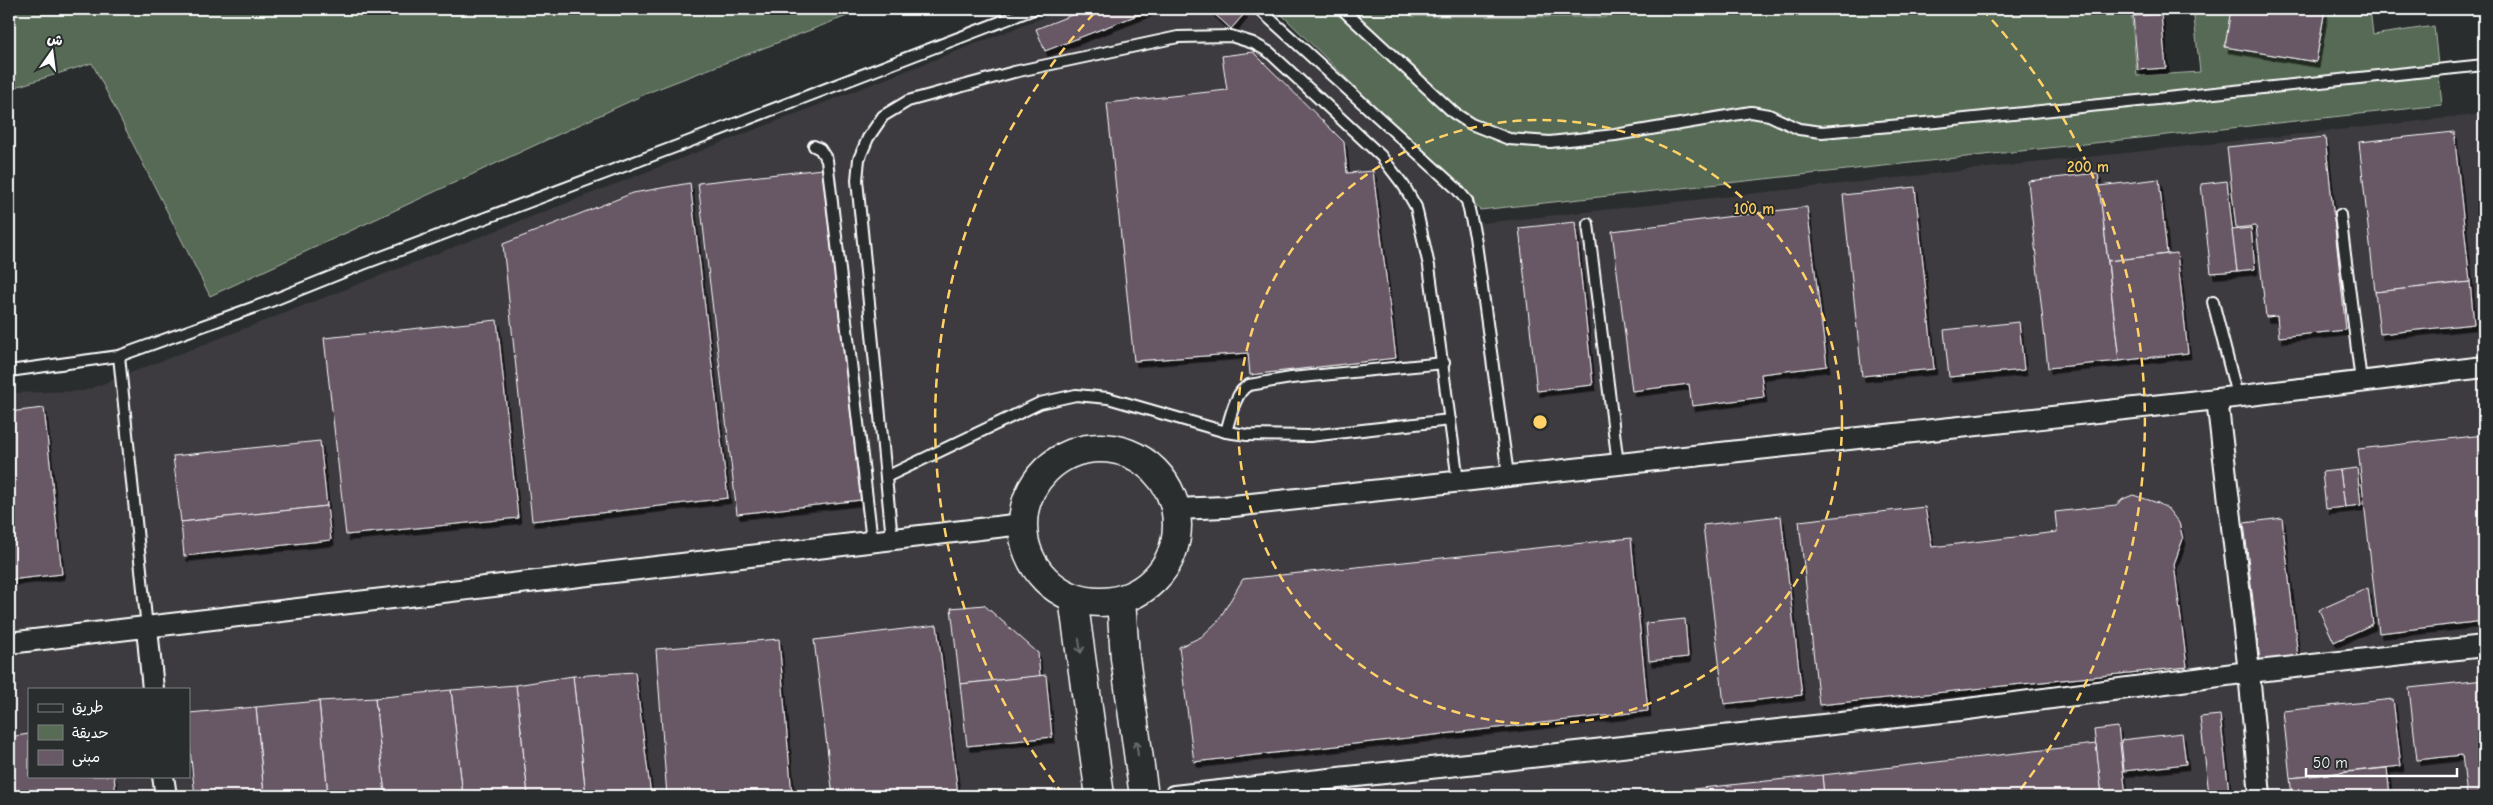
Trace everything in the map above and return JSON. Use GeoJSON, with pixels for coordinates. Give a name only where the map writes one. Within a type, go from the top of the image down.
{"type":"FeatureCollection","features":[{"type":"Feature","properties":{"kind":"street"},"geometry":{"type":"LineString","coordinates":[[1176,509],[1224,507],[2484,367]]}},
{"type":"Feature","properties":{"kind":"street"},"geometry":{"type":"LineString","coordinates":[[2227,397],[2260,796]]}},
{"type":"Feature","properties":{"kind":"street"},"geometry":{"type":"LineString","coordinates":[[1091,448],[1113,449],[1134,455],[1153,468],[1167,485],[1176,509],[1177,536],[1168,564],[1148,587],[1120,600],[1098,603],[1073,598],[1054,587],[1037,570],[1026,548],[1022,524],[1026,502],[1040,476],[1050,466],[1069,454],[1091,448]]}},
{"type":"Feature","properties":{"kind":"street"},"geometry":{"type":"LineString","coordinates":[[9,643],[1022,524]]}},
{"type":"Feature","properties":{"kind":"street"},"geometry":{"type":"LineString","coordinates":[[1073,598],[1100,796]]}},
{"type":"Feature","properties":{"kind":"street"},"geometry":{"type":"LineString","coordinates":[[1120,600],[1144,796]]}},
{"type":"Feature","properties":{"kind":"street"},"geometry":{"type":"LineString","coordinates":[[146,628],[153,688]]}},
{"type":"Feature","properties":{"kind":"street"},"geometry":{"type":"LineString","coordinates":[[1174,796],[1950,712],[2249,672],[2484,646]]}},
{"type":"Feature","properties":{"kind":"street"},"geometry":{"type":"LineString","coordinates":[[163,778],[166,796]]}},
{"type":"Feature","properties":{"kind":"lane"},"geometry":{"type":"LineString","coordinates":[[9,371],[118,356],[266,303],[371,260],[688,142],[1034,9]]}},
{"type":"Feature","properties":{"kind":"lane"},"geometry":{"type":"LineString","coordinates":[[1259,9],[1456,188],[1467,201],[1475,236],[1508,475]]}},
{"type":"Feature","properties":{"kind":"lane"},"geometry":{"type":"LineString","coordinates":[[1342,9],[1454,113],[1489,133],[1529,142],[1615,135],[1751,112],[1770,115],[1799,129],[1832,131],[2484,65]]}},
{"type":"Feature","properties":{"kind":"lane"},"geometry":{"type":"LineString","coordinates":[[892,539],[857,180],[859,159],[868,138],[883,116],[908,101],[1014,72],[1178,37],[1231,36],[1253,43],[1269,52],[1381,156],[1404,186],[1416,207],[1429,266],[1444,363],[1458,481]]}},
{"type":"Feature","properties":{"kind":"lane"},"geometry":{"type":"LineString","coordinates":[[814,146],[820,150],[827,160],[872,541]]}},
{"type":"Feature","properties":{"kind":"lane"},"geometry":{"type":"LineString","coordinates":[[2340,215],[2361,381]]}},
{"type":"Feature","properties":{"kind":"lane"},"geometry":{"type":"LineString","coordinates":[[1588,224],[1618,464]]}},
{"type":"Feature","properties":{"kind":"lane"},"geometry":{"type":"LineString","coordinates":[[2213,302],[2227,397]]}},
{"type":"Feature","properties":{"kind":"lane"},"geometry":{"type":"LineString","coordinates":[[118,356],[146,628]]}},
{"type":"Feature","properties":{"kind":"lane"},"geometry":{"type":"LineString","coordinates":[[1226,432],[1238,397],[1245,387],[1249,385],[1290,378],[1444,363]]}},
{"type":"Feature","properties":{"kind":"lane"},"geometry":{"type":"LineString","coordinates":[[886,477],[1040,403],[1076,395],[1108,398],[1226,432],[1280,437],[1310,436],[1450,420]]}},
{"type":"Feature","properties":{"kind":"shaded area"},"geometry":{"type":"Polygon","coordinates":[[[1065,9],[1248,9],[1483,223],[2484,114],[2484,796],[9,796],[9,393],[84,391],[1065,9]]]}},
{"type":"Feature","properties":{"kind":"green space"},"geometry":{"type":"Polygon","coordinates":[[[9,9],[865,9],[652,91],[210,296],[92,63],[9,89],[9,9]]]}},
{"type":"Feature","properties":{"kind":"green space"},"geometry":{"type":"Polygon","coordinates":[[[1276,9],[1397,9],[1412,16],[1606,17],[1607,9],[2131,9],[2137,76],[2200,72],[2193,9],[2231,9],[2225,47],[2316,62],[2325,9],[2370,9],[2373,35],[2434,26],[2442,105],[1480,210],[1276,9]]]}},
{"type":"Feature","properties":{"kind":"building"},"geometry":{"type":"Polygon","coordinates":[[[1087,9],[1153,9],[1045,51],[1036,29],[1087,9]]]}},
{"type":"Feature","properties":{"kind":"building"},"geometry":{"type":"Polygon","coordinates":[[[1209,9],[1240,9],[1245,13],[1231,29],[1209,9]]]}},
{"type":"Feature","properties":{"kind":"building"},"geometry":{"type":"Polygon","coordinates":[[[2231,9],[2325,9],[2316,62],[2225,47],[2231,9]]]}},
{"type":"Feature","properties":{"kind":"building"},"geometry":{"type":"Polygon","coordinates":[[[2161,14],[2166,68],[2138,70],[2133,16],[2161,14]]]}},
{"type":"Feature","properties":{"kind":"building"},"geometry":{"type":"Polygon","coordinates":[[[1253,52],[1344,142],[1347,173],[1373,171],[1396,358],[1250,375],[1248,353],[1134,361],[1107,103],[1227,90],[1222,56],[1253,52]]]}},
{"type":"Feature","properties":{"kind":"building"},"geometry":{"type":"Polygon","coordinates":[[[2480,124],[2484,124],[2484,161],[2480,124]]]}},
{"type":"Feature","properties":{"kind":"building"},"geometry":{"type":"Polygon","coordinates":[[[2454,132],[2470,282],[2375,292],[2359,142],[2454,132]]]}},
{"type":"Feature","properties":{"kind":"building"},"geometry":{"type":"Polygon","coordinates":[[[2325,137],[2346,330],[2279,337],[2277,316],[2266,317],[2256,226],[2236,228],[2227,147],[2325,137]]]}},
{"type":"Feature","properties":{"kind":"building"},"geometry":{"type":"Polygon","coordinates":[[[822,169],[861,500],[737,514],[698,183],[822,169]]]}},
{"type":"Feature","properties":{"kind":"building"},"geometry":{"type":"Polygon","coordinates":[[[2098,173],[2119,361],[2048,368],[2028,181],[2098,173]]]}},
{"type":"Feature","properties":{"kind":"building"},"geometry":{"type":"Polygon","coordinates":[[[2159,179],[2167,254],[2108,261],[2099,186],[2159,179]]]}},
{"type":"Feature","properties":{"kind":"building"},"geometry":{"type":"Polygon","coordinates":[[[2227,181],[2237,271],[2211,273],[2201,184],[2227,181]]]}},
{"type":"Feature","properties":{"kind":"building"},"geometry":{"type":"Polygon","coordinates":[[[690,183],[728,498],[532,521],[503,244],[633,193],[690,183]]]}},
{"type":"Feature","properties":{"kind":"building"},"geometry":{"type":"Polygon","coordinates":[[[1915,187],[1934,369],[1862,376],[1843,195],[1915,187]]]}},
{"type":"Feature","properties":{"kind":"building"},"geometry":{"type":"Polygon","coordinates":[[[1807,207],[1827,366],[1761,374],[1764,397],[1692,406],[1689,384],[1632,391],[1612,231],[1807,207]]]}},
{"type":"Feature","properties":{"kind":"building"},"geometry":{"type":"Polygon","coordinates":[[[1575,222],[1593,385],[1537,391],[1519,228],[1575,222]]]}},
{"type":"Feature","properties":{"kind":"building"},"geometry":{"type":"Polygon","coordinates":[[[2251,228],[2255,269],[2237,271],[2232,230],[2251,228]]]}},
{"type":"Feature","properties":{"kind":"building"},"geometry":{"type":"Polygon","coordinates":[[[2177,253],[2188,353],[2119,361],[2108,261],[2177,253]]]}},
{"type":"Feature","properties":{"kind":"building"},"geometry":{"type":"Polygon","coordinates":[[[2470,282],[2474,324],[2380,334],[2375,292],[2470,282]]]}},
{"type":"Feature","properties":{"kind":"building"},"geometry":{"type":"Polygon","coordinates":[[[497,320],[518,518],[346,535],[324,338],[497,320]]]}},
{"type":"Feature","properties":{"kind":"building"},"geometry":{"type":"Polygon","coordinates":[[[2019,322],[2024,370],[1949,377],[1944,330],[2019,322]]]}},
{"type":"Feature","properties":{"kind":"building"},"geometry":{"type":"Polygon","coordinates":[[[44,408],[62,574],[9,580],[9,412],[44,408]]]}},
{"type":"Feature","properties":{"kind":"building"},"geometry":{"type":"Polygon","coordinates":[[[2484,435],[2484,621],[2379,633],[2358,449],[2484,435]]]}},
{"type":"Feature","properties":{"kind":"building"},"geometry":{"type":"Polygon","coordinates":[[[320,441],[327,506],[181,522],[173,456],[320,441]]]}},
{"type":"Feature","properties":{"kind":"building"},"geometry":{"type":"Polygon","coordinates":[[[2357,468],[2361,505],[2345,507],[2340,470],[2357,468]]]}},
{"type":"Feature","properties":{"kind":"building"},"geometry":{"type":"Polygon","coordinates":[[[2340,470],[2345,507],[2326,509],[2322,472],[2340,470]]]}},
{"type":"Feature","properties":{"kind":"building"},"geometry":{"type":"Polygon","coordinates":[[[2133,495],[2167,508],[2179,523],[2183,539],[2174,564],[2187,667],[1819,705],[1799,521],[1925,507],[1932,547],[2057,532],[2055,512],[2116,505],[2123,499],[2133,495]]]}},
{"type":"Feature","properties":{"kind":"building"},"geometry":{"type":"Polygon","coordinates":[[[327,506],[331,540],[184,556],[181,522],[327,506]]]}},
{"type":"Feature","properties":{"kind":"building"},"geometry":{"type":"Polygon","coordinates":[[[1781,516],[1802,695],[1724,704],[1703,525],[1781,516]]]}},
{"type":"Feature","properties":{"kind":"building"},"geometry":{"type":"Polygon","coordinates":[[[2282,518],[2298,657],[2260,661],[2244,523],[2282,518]]]}},
{"type":"Feature","properties":{"kind":"building"},"geometry":{"type":"Polygon","coordinates":[[[1631,538],[1648,711],[1194,762],[1179,647],[1201,637],[1218,621],[1243,579],[1631,538]]]}},
{"type":"Feature","properties":{"kind":"building"},"geometry":{"type":"Polygon","coordinates":[[[2368,588],[2373,624],[2334,642],[2319,610],[2368,588]]]}},
{"type":"Feature","properties":{"kind":"building"},"geometry":{"type":"Polygon","coordinates":[[[984,605],[1038,653],[1040,676],[960,684],[951,608],[984,605]]]}},
{"type":"Feature","properties":{"kind":"building"},"geometry":{"type":"Polygon","coordinates":[[[1685,619],[1688,657],[1649,661],[1646,623],[1685,619]]]}},
{"type":"Feature","properties":{"kind":"building"},"geometry":{"type":"Polygon","coordinates":[[[937,625],[958,794],[935,796],[833,796],[814,640],[937,625]]]}},
{"type":"Feature","properties":{"kind":"building"},"geometry":{"type":"Polygon","coordinates":[[[779,639],[792,796],[667,796],[656,649],[779,639]]]}},
{"type":"Feature","properties":{"kind":"building"},"geometry":{"type":"Polygon","coordinates":[[[635,672],[651,796],[586,796],[573,676],[635,672]]]}},
{"type":"Feature","properties":{"kind":"building"},"geometry":{"type":"Polygon","coordinates":[[[1046,675],[1052,737],[967,746],[960,684],[1046,675]]]}},
{"type":"Feature","properties":{"kind":"building"},"geometry":{"type":"Polygon","coordinates":[[[573,676],[586,796],[528,796],[516,685],[573,676]]]}},
{"type":"Feature","properties":{"kind":"building"},"geometry":{"type":"Polygon","coordinates":[[[2484,680],[2484,796],[2467,796],[2462,755],[2417,760],[2409,688],[2484,680]]]}},
{"type":"Feature","properties":{"kind":"building"},"geometry":{"type":"Polygon","coordinates":[[[516,685],[528,796],[463,796],[451,690],[516,685]]]}},
{"type":"Feature","properties":{"kind":"building"},"geometry":{"type":"Polygon","coordinates":[[[451,690],[463,796],[385,796],[375,698],[451,690]]]}},
{"type":"Feature","properties":{"kind":"building"},"geometry":{"type":"Polygon","coordinates":[[[375,698],[385,796],[328,796],[319,701],[375,698]]]}},
{"type":"Feature","properties":{"kind":"building"},"geometry":{"type":"Polygon","coordinates":[[[2393,699],[2401,766],[2290,778],[2283,711],[2393,699]]]}},
{"type":"Feature","properties":{"kind":"building"},"geometry":{"type":"Polygon","coordinates":[[[319,701],[328,796],[264,796],[256,707],[319,701]]]}},
{"type":"Feature","properties":{"kind":"building"},"geometry":{"type":"Polygon","coordinates":[[[256,707],[264,796],[195,796],[190,749],[190,713],[256,707]]]}},
{"type":"Feature","properties":{"kind":"building"},"geometry":{"type":"Polygon","coordinates":[[[2220,715],[2229,792],[2209,794],[2200,717],[2220,715]]]}},
{"type":"Feature","properties":{"kind":"building"},"geometry":{"type":"Polygon","coordinates":[[[2118,727],[2126,796],[2102,796],[2094,730],[2118,727]]]}},
{"type":"Feature","properties":{"kind":"building"},"geometry":{"type":"Polygon","coordinates":[[[2182,733],[2186,764],[2124,771],[2121,740],[2182,733]]]}},
{"type":"Feature","properties":{"kind":"building"},"geometry":{"type":"Polygon","coordinates":[[[28,734],[28,778],[114,778],[116,796],[9,796],[9,737],[28,734]]]}},
{"type":"Feature","properties":{"kind":"building"},"geometry":{"type":"Polygon","coordinates":[[[2096,744],[2102,796],[1824,796],[1822,775],[2096,744]]]}},
{"type":"Feature","properties":{"kind":"building"},"geometry":{"type":"Polygon","coordinates":[[[2387,768],[2390,796],[2292,796],[2290,778],[2387,768]]]}},
{"type":"Feature","properties":{"kind":"building"},"geometry":{"type":"Polygon","coordinates":[[[1822,775],[1824,796],[1629,796],[1822,775]]]}}]}
